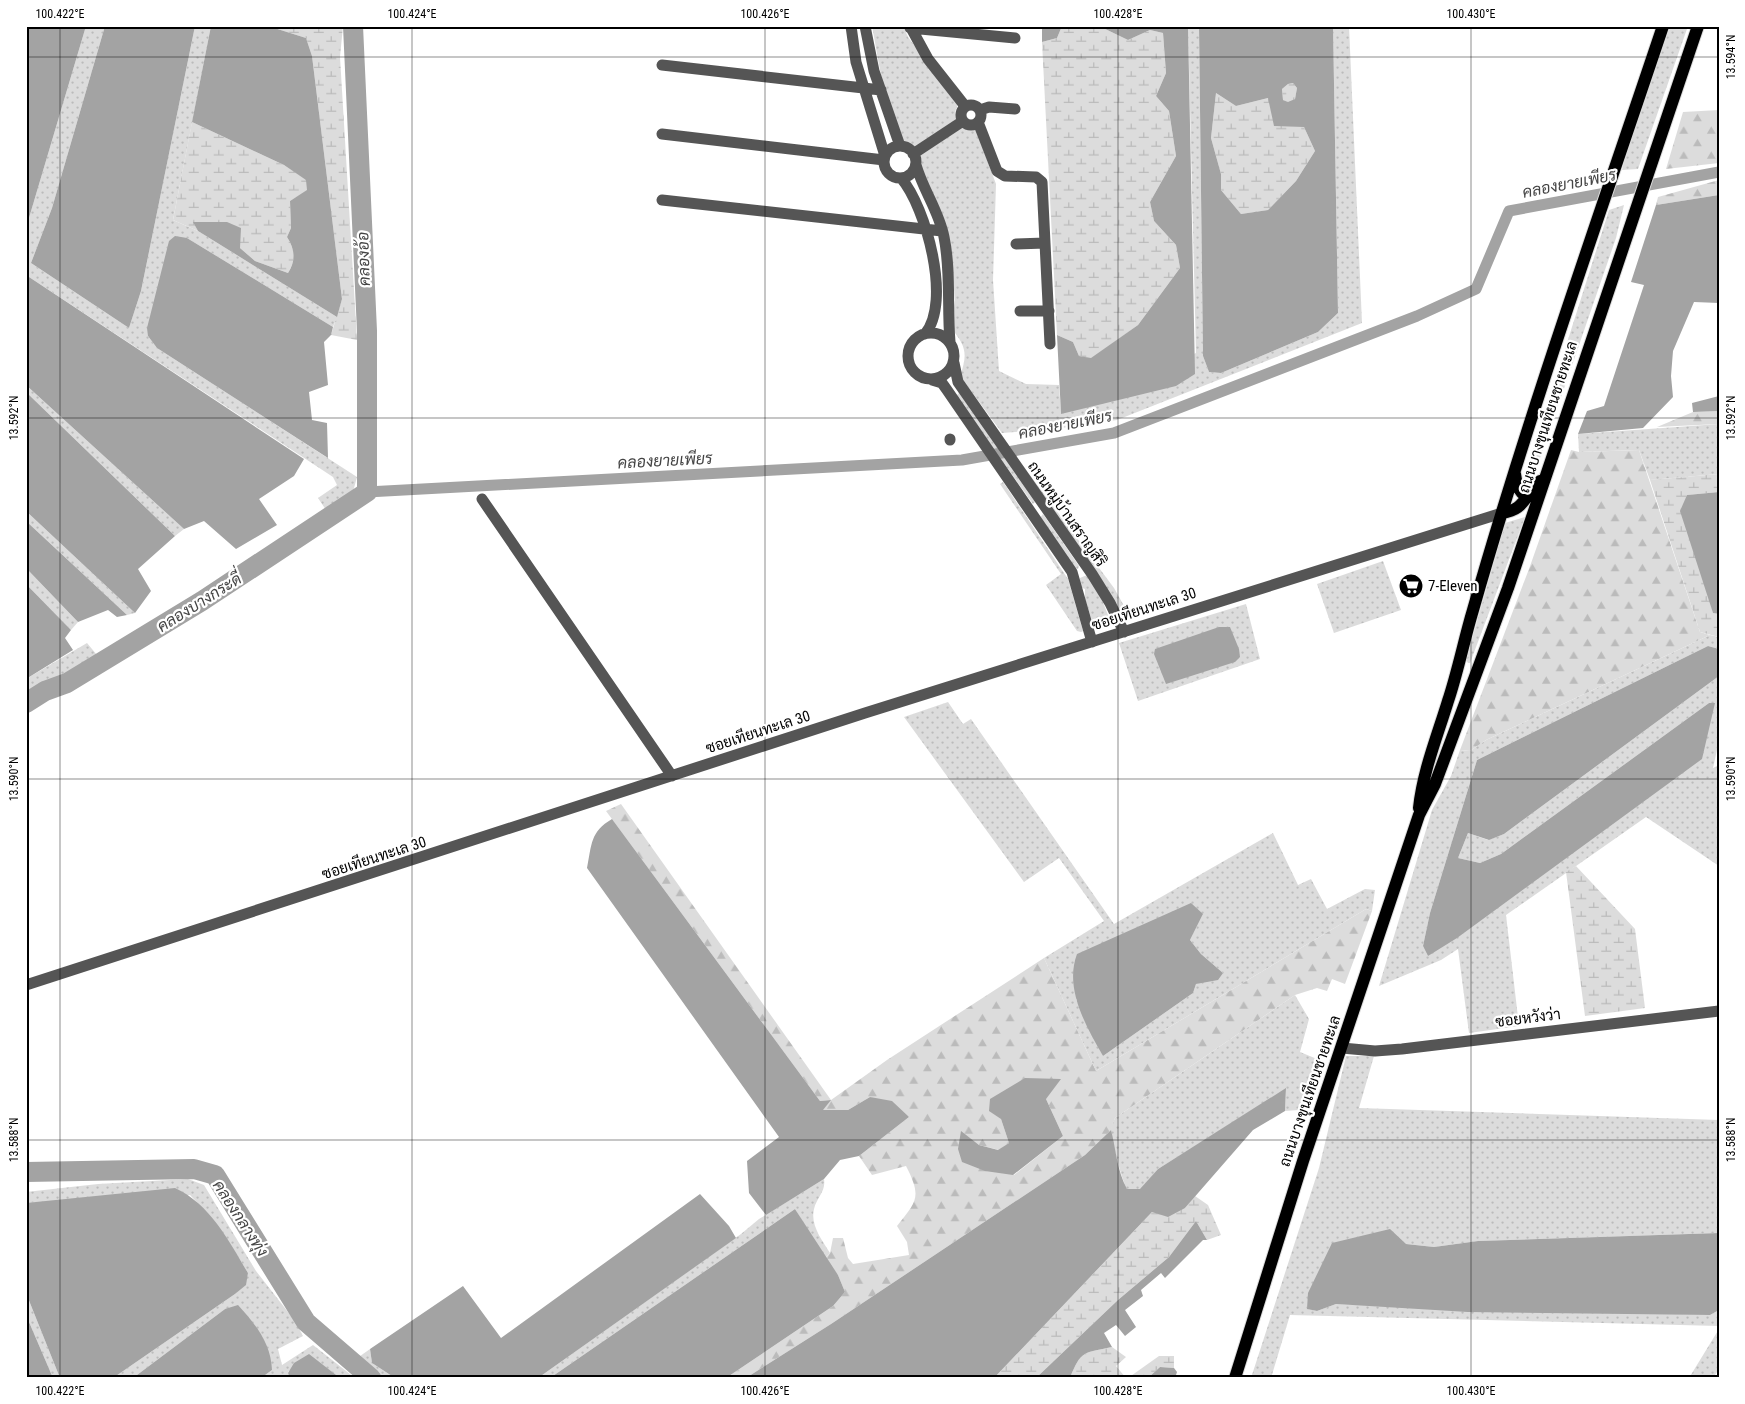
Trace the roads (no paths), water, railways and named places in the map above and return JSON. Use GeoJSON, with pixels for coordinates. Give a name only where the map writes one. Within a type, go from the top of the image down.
{"type":"FeatureCollection","features":[{"type":"Feature","properties":{"kind":"main road","name":"ถนนบางขุนเทียนชายทะเล"},"geometry":{"type":"LineString","coordinates":[[1419,815],[1421,790],[1432,748],[1448,700],[1502,514],[1598,217],[1663,26]]}},
{"type":"Feature","properties":{"kind":"main road","name":"ถนนบางขุนเทียนชายทะเล"},"geometry":{"type":"LineString","coordinates":[[1235,1378],[1419,815],[1435,784],[1508,588],[1656,145],[1698,26]]}},
{"type":"Feature","properties":{"kind":"main road"},"geometry":{"type":"LineString","coordinates":[[1515,472],[1517,486],[1522,493],[1529,494]]}},
{"type":"Feature","properties":{"kind":"main road"},"geometry":{"type":"LineString","coordinates":[[1502,514],[1512,512],[1520,507],[1546,473]]}},
{"type":"Feature","properties":{"kind":"street"},"geometry":{"type":"LineString","coordinates":[[851,26],[856,62],[885,158],[887,171],[891,175],[901,178],[907,185],[928,230],[932,245],[935,283],[935,311],[932,326],[925,334],[912,343],[908,357],[909,364],[918,376],[932,380],[946,375],[954,363],[955,353],[950,342],[948,268],[942,231],[936,211],[920,179],[915,159],[907,148],[900,146],[892,148],[885,158]]}},
{"type":"Feature","properties":{"kind":"street"},"geometry":{"type":"LineString","coordinates":[[865,26],[874,71],[900,146]]}},
{"type":"Feature","properties":{"kind":"street"},"geometry":{"type":"LineString","coordinates":[[910,27],[1014,38]]}},
{"type":"Feature","properties":{"kind":"street"},"geometry":{"type":"LineString","coordinates":[[910,27],[928,59],[965,106]]}},
{"type":"Feature","properties":{"kind":"street"},"geometry":{"type":"LineString","coordinates":[[662,65],[882,90]]}},
{"type":"Feature","properties":{"kind":"street"},"geometry":{"type":"LineString","coordinates":[[975,105],[980,110],[981,116],[978,122],[969,125],[963,121],[960,115],[965,106],[975,105]]}},
{"type":"Feature","properties":{"kind":"street"},"geometry":{"type":"LineString","coordinates":[[980,110],[989,107],[1015,109]]}},
{"type":"Feature","properties":{"kind":"street"},"geometry":{"type":"LineString","coordinates":[[901,178],[911,174],[915,159],[963,121]]}},
{"type":"Feature","properties":{"kind":"street"},"geometry":{"type":"LineString","coordinates":[[978,122],[997,171],[1005,176],[1036,177],[1042,182],[1050,344]]}},
{"type":"Feature","properties":{"kind":"street"},"geometry":{"type":"LineString","coordinates":[[662,134],[885,158]]}},
{"type":"Feature","properties":{"kind":"street"},"geometry":{"type":"LineString","coordinates":[[662,200],[942,231]]}},
{"type":"Feature","properties":{"kind":"street"},"geometry":{"type":"LineString","coordinates":[[1016,244],[1045,243]]}},
{"type":"Feature","properties":{"kind":"street"},"geometry":{"type":"LineString","coordinates":[[1020,311],[1049,310]]}},
{"type":"Feature","properties":{"kind":"street"},"geometry":{"type":"LineString","coordinates":[[925,334],[941,335],[950,342]]}},
{"type":"Feature","properties":{"kind":"street","name":"ถนนหมู่บ้านสราญสิริ"},"geometry":{"type":"LineString","coordinates":[[954,363],[958,382],[1089,570],[1110,603],[1124,632]]}},
{"type":"Feature","properties":{"kind":"street","name":"ถนนหมู่บ้านสราญสิริ"},"geometry":{"type":"LineString","coordinates":[[932,380],[942,383],[1072,572],[1092,642]]}},
{"type":"Feature","properties":{"kind":"street"},"geometry":{"type":"LineString","coordinates":[[482,499],[672,776]]}},
{"type":"Feature","properties":{"kind":"street"},"geometry":{"type":"LineString","coordinates":[[1031,512],[1043,504]]}},
{"type":"Feature","properties":{"kind":"street","name":"ซอยเทียนทะเล 30"},"geometry":{"type":"LineString","coordinates":[[26,985],[672,776],[1502,514]]}},
{"type":"Feature","properties":{"kind":"street"},"geometry":{"type":"LineString","coordinates":[[1075,582],[1076,574],[1081,570],[1089,570]]}},
{"type":"Feature","properties":{"kind":"street","name":"ซอยหวังว่า"},"geometry":{"type":"LineString","coordinates":[[1342,1048],[1375,1051],[1402,1049],[1719,1011]]}},
{"type":"Feature","properties":{"kind":"waterway","name":"คลองอ้อ"},"geometry":{"type":"LineString","coordinates":[[26,703],[45,691],[67,683],[202,601],[367,492],[367,331],[353,26]]}},
{"type":"Feature","properties":{"kind":"waterway","name":"คลองยายเพียร"},"geometry":{"type":"LineString","coordinates":[[367,492],[962,460],[1114,433],[1417,316],[1476,289],[1509,211],[1719,172]]}},
{"type":"Feature","properties":{"kind":"waterway","name":"คลองกลางทุ่ง"},"geometry":{"type":"LineString","coordinates":[[26,1172],[194,1169],[215,1175],[306,1322],[371,1378]]}},
{"type":"Feature","properties":{"kind":"place","name":"7-Eleven"},"geometry":{"type":"Point","coordinates":[1411,586]}},
{"type":"Feature","properties":{"kind":"water label","name":"คลองบางกระดี่"},"geometry":{"type":"Point","coordinates":[199,602]}}]}
